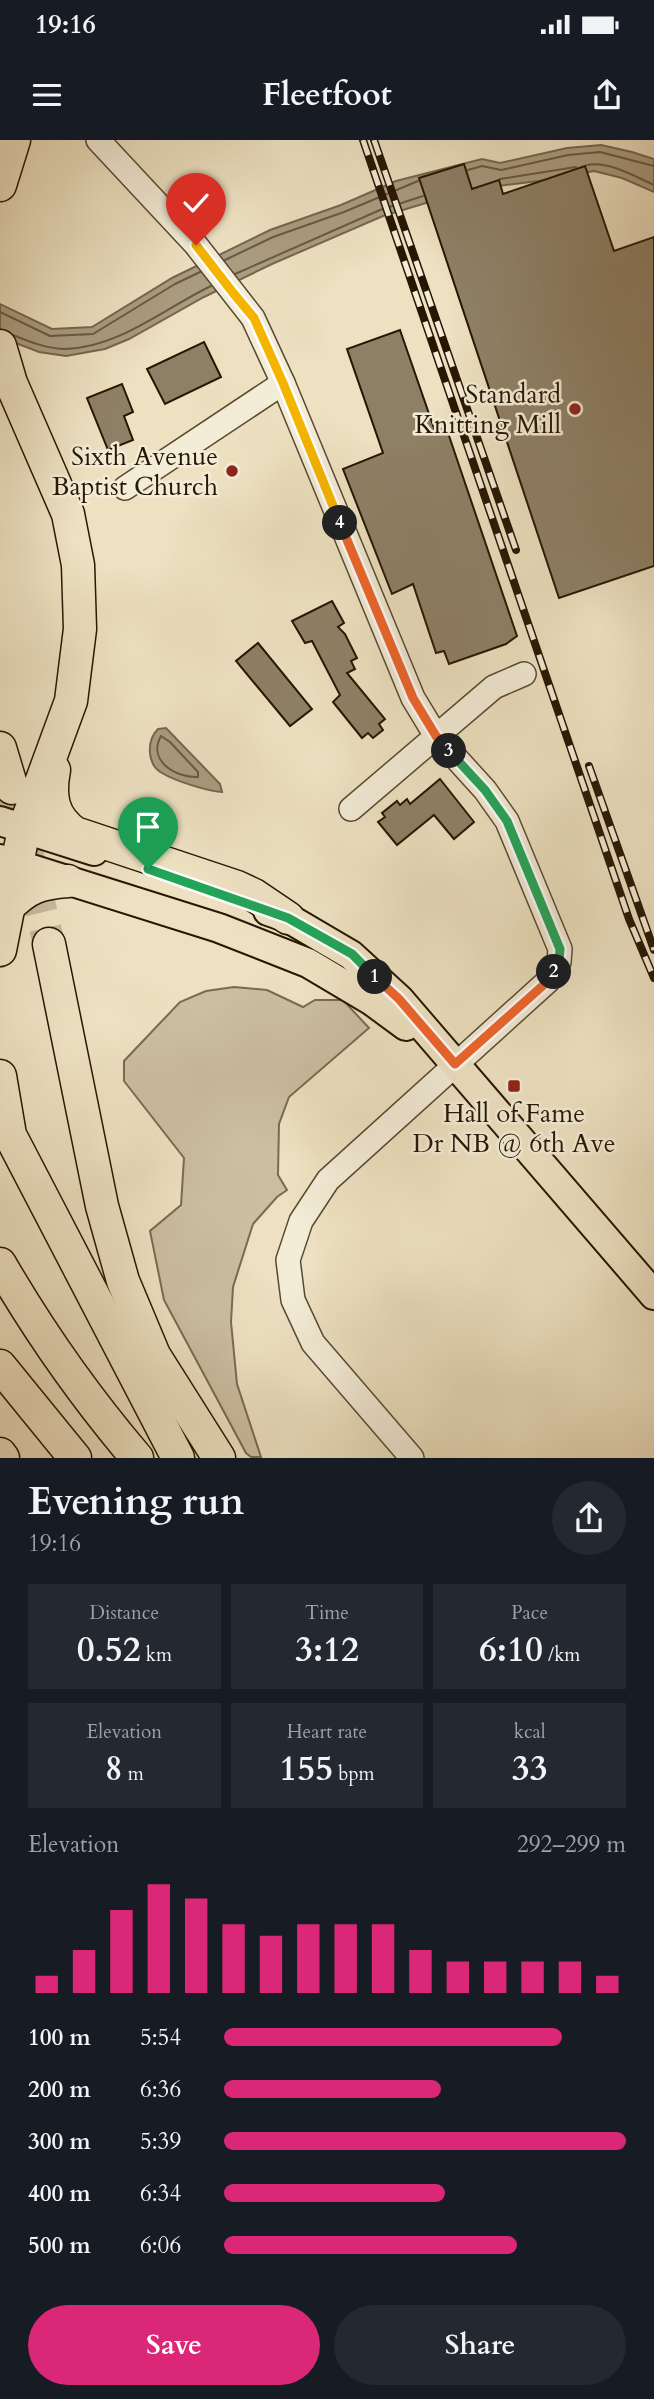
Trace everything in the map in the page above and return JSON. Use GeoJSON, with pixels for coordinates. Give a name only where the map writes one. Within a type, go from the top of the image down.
{"type":"FeatureCollection","features":[{"type":"Feature","properties":{"kind":"highway"},"geometry":{"type":"LineString","coordinates":[[0,185],[14,140]]}},
{"type":"Feature","properties":{"kind":"highway"},"geometry":{"type":"LineString","coordinates":[[0,346],[11,383],[68,514],[78,565],[80,629],[71,701],[12,825],[8,862],[8,907],[0,950]]}},
{"type":"Feature","properties":{"kind":"highway"},"geometry":{"type":"LineString","coordinates":[[64,720],[50,796],[53,807],[66,827],[88,839],[237,887],[288,918]]}},
{"type":"Feature","properties":{"kind":"highway"},"geometry":{"type":"LineString","coordinates":[[0,748],[12,788]]}},
{"type":"Feature","properties":{"kind":"highway"},"geometry":{"type":"LineString","coordinates":[[8,907],[23,892],[45,883],[68,881]]}},
{"type":"Feature","properties":{"kind":"highway"},"geometry":{"type":"LineString","coordinates":[[49,944],[102,1206],[123,1281],[153,1355],[219,1458]]}},
{"type":"Feature","properties":{"kind":"highway"},"geometry":{"type":"LineString","coordinates":[[0,1076],[10,1135],[178,1458]]}},
{"type":"Feature","properties":{"kind":"highway"},"geometry":{"type":"LineString","coordinates":[[0,1264],[38,1329],[108,1424],[137,1458]]}},
{"type":"Feature","properties":{"kind":"highway"},"geometry":{"type":"LineString","coordinates":[[0,1366],[75,1458]]}},
{"type":"Feature","properties":{"kind":"main road"},"geometry":{"type":"LineString","coordinates":[[12,825],[288,918],[352,954],[399,999],[654,1295]]}},
{"type":"Feature","properties":{"kind":"main road"},"geometry":{"type":"LineString","coordinates":[[8,862],[219,928],[308,963],[372,1001],[455,1064]]}},
{"type":"Feature","properties":{"kind":"street"},"geometry":{"type":"LineString","coordinates":[[98,140],[196,245],[254,318],[413,698],[436,736],[485,790],[507,821],[560,949],[559,962],[548,981],[328,1180],[301,1221],[288,1260],[293,1300],[313,1343],[412,1458]]}},
{"type":"Feature","properties":{"kind":"street"},"geometry":{"type":"LineString","coordinates":[[125,488],[283,383]]}},
{"type":"Feature","properties":{"kind":"street"},"geometry":{"type":"LineString","coordinates":[[351,809],[494,687],[524,674]]}},
{"type":"Feature","properties":{"kind":"shaded area"},"geometry":{"type":"Polygon","coordinates":[[[234,987],[267,990],[303,1007],[315,1000],[343,1000],[369,1028],[289,1097],[279,1124],[278,1175],[287,1190],[277,1197],[253,1224],[233,1287],[231,1322],[237,1384],[261,1457],[251,1457],[246,1453],[164,1300],[150,1231],[181,1205],[184,1158],[124,1081],[124,1061],[180,1002],[206,991],[234,987]]]}},
{"type":"Feature","properties":{"kind":"water"},"geometry":{"type":"Polygon","coordinates":[[[601,145],[654,159],[654,192],[622,178],[594,171],[472,189],[383,216],[272,264],[105,349],[66,356],[39,352],[0,337],[0,304],[52,329],[92,327],[172,278],[270,230],[341,205],[396,181],[482,159],[500,163],[567,148],[601,145]]]}},
{"type":"Feature","properties":{"kind":"water"},"geometry":{"type":"Polygon","coordinates":[[[166,728],[220,784],[222,792],[183,782],[157,769],[151,758],[150,745],[158,729],[166,728]]]}},
{"type":"Feature","properties":{"kind":"building","name":"Standard Knitting Mill"},"geometry":{"type":"Polygon","coordinates":[[[464,164],[472,189],[499,180],[503,194],[585,166],[614,251],[654,237],[654,566],[559,598],[419,178],[464,164]]]}},
{"type":"Feature","properties":{"kind":"building"},"geometry":{"type":"Polygon","coordinates":[[[400,330],[435,431],[446,427],[517,636],[506,644],[449,664],[444,651],[436,653],[413,584],[392,594],[343,469],[383,453],[347,349],[400,330]]]}},
{"type":"Feature","properties":{"kind":"building"},"geometry":{"type":"Polygon","coordinates":[[[204,342],[221,377],[165,404],[147,369],[204,342]]]}},
{"type":"Feature","properties":{"kind":"building"},"geometry":{"type":"Polygon","coordinates":[[[122,384],[133,412],[124,416],[133,440],[108,450],[87,398],[122,384]]]}},
{"type":"Feature","properties":{"kind":"building"},"geometry":{"type":"Polygon","coordinates":[[[332,601],[344,623],[338,627],[345,634],[357,658],[351,661],[355,669],[347,673],[385,719],[379,724],[383,730],[373,738],[368,733],[362,738],[333,702],[340,695],[312,641],[305,643],[292,621],[332,601]]]}},
{"type":"Feature","properties":{"kind":"building"},"geometry":{"type":"Polygon","coordinates":[[[258,643],[312,709],[290,726],[236,661],[258,643]]]}},
{"type":"Feature","properties":{"kind":"building"},"geometry":{"type":"Polygon","coordinates":[[[440,779],[474,822],[454,839],[434,815],[397,845],[378,822],[385,817],[382,813],[397,801],[400,805],[407,799],[410,804],[440,779]]]}},
{"type":"Feature","properties":{"kind":"tunnel"},"geometry":{"type":"LineString","coordinates":[[12,788],[49,944]]}},
{"type":"Feature","properties":{"kind":"railway"},"geometry":{"type":"LineString","coordinates":[[363,140],[629,919],[654,978]]}},
{"type":"Feature","properties":{"kind":"railway"},"geometry":{"type":"LineString","coordinates":[[374,140],[516,550]]}},
{"type":"Feature","properties":{"kind":"railway"},"geometry":{"type":"LineString","coordinates":[[589,766],[654,950]]}},
{"type":"Feature","properties":{"kind":"place","name":"Standard Knitting Mill"},"geometry":{"type":"Point","coordinates":[575,409]}},
{"type":"Feature","properties":{"kind":"place","name":"Sixth Avenue Baptist Church"},"geometry":{"type":"Point","coordinates":[232,471]}},
{"type":"Feature","properties":{"kind":"place","name":"Hall of Fame Dr NB @ 6th Ave"},"geometry":{"type":"Point","coordinates":[514,1086]}},
{"type":"Feature","properties":{"kind":"route"},"geometry":{"type":"LineString","coordinates":[[148,869],[288,918],[352,954],[399,999],[455,1064],[548,981],[559,962],[560,949],[507,821],[485,790],[436,736],[413,698],[254,318],[196,245]]}}]}
